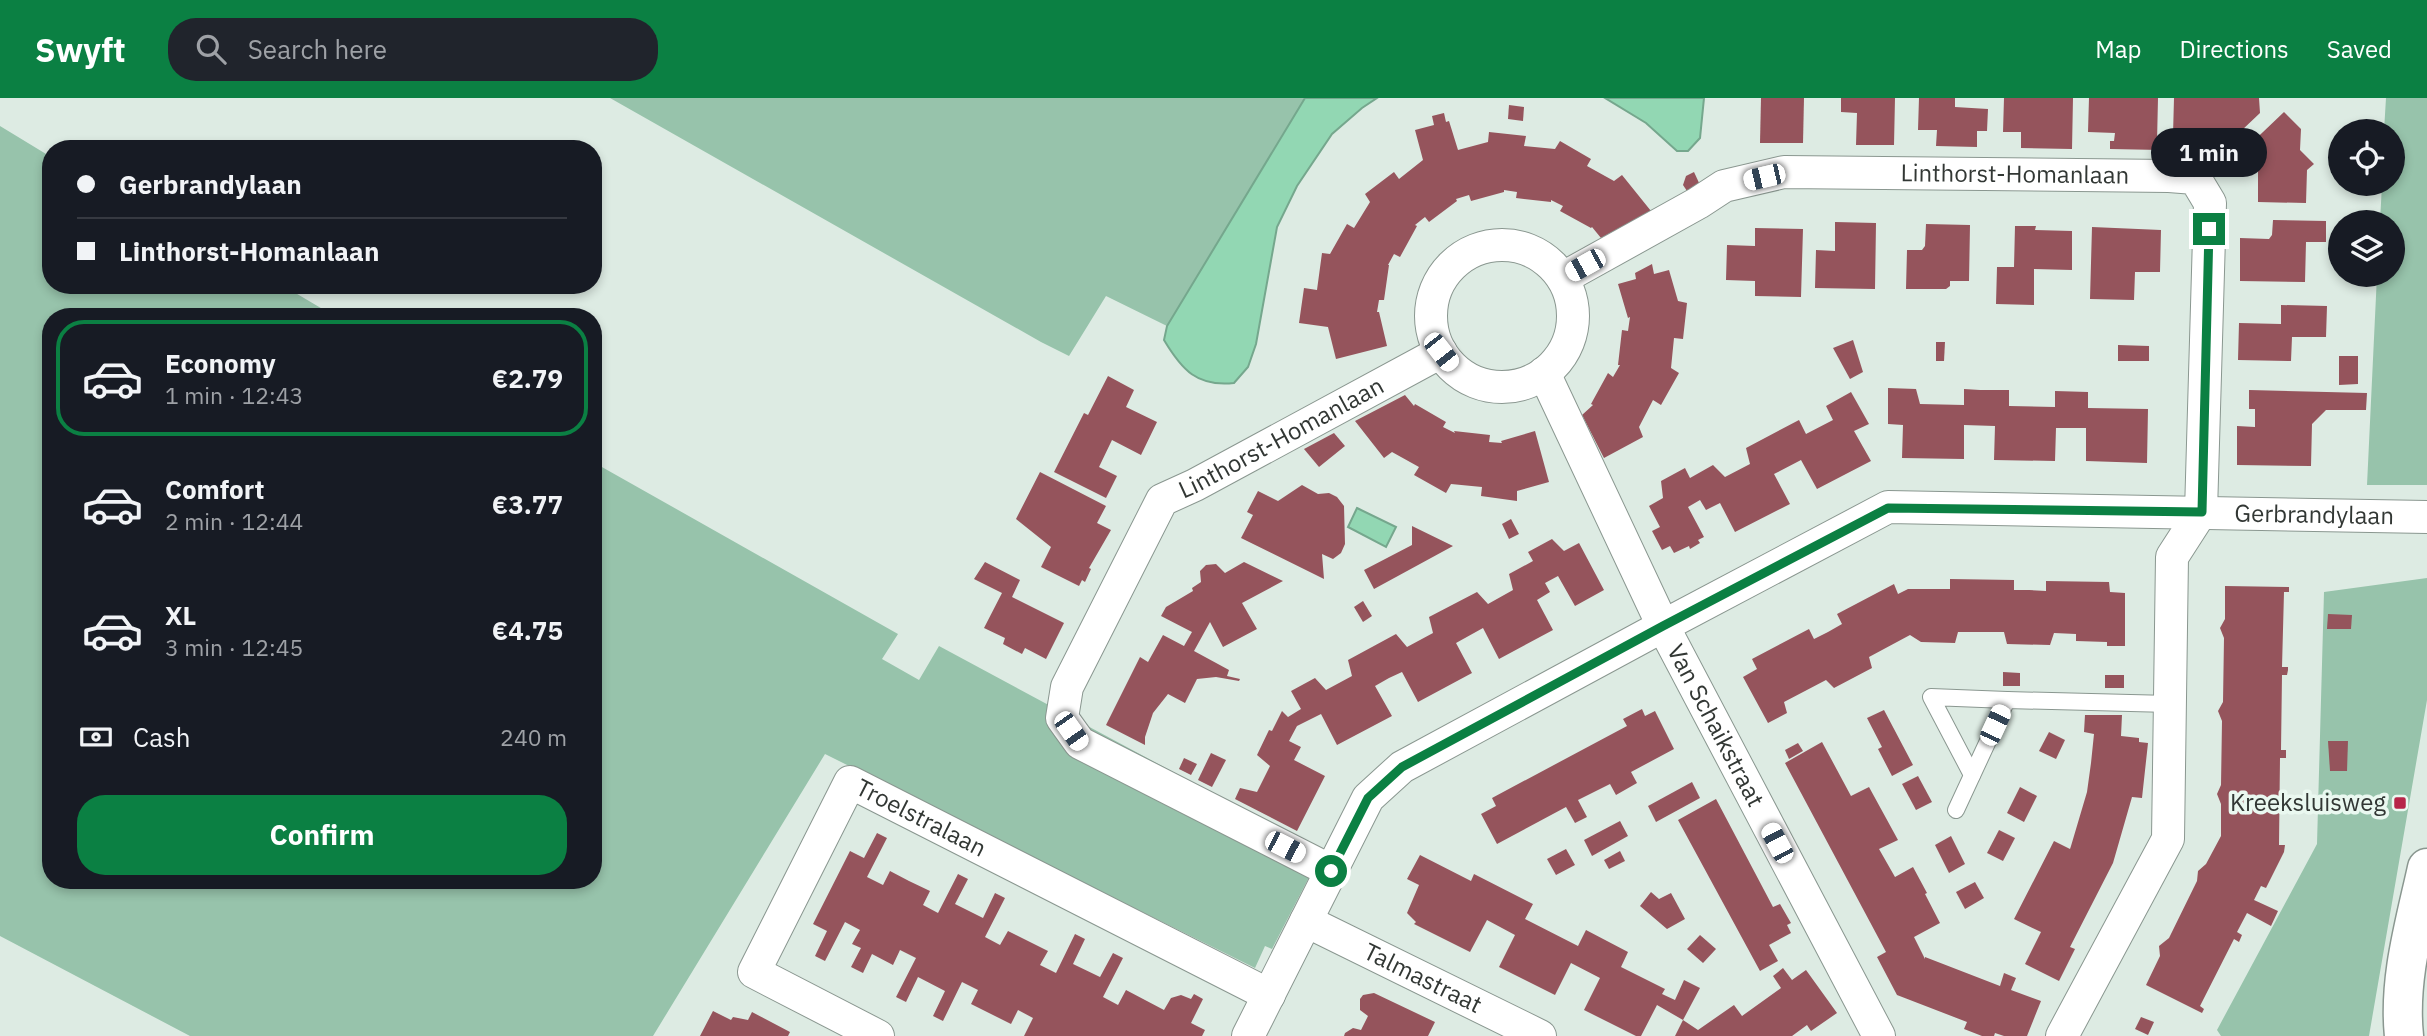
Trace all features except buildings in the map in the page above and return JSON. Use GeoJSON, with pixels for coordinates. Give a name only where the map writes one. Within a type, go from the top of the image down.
{"type":"FeatureCollection","features":[{"type":"Feature","properties":{"kind":"street","name":"Linthorst-Homanlaan"},"geometry":{"type":"LineString","coordinates":[[1563,278],[1724,186],[1784,172],[2195,178],[2210,203],[2202,512]]}},
{"type":"Feature","properties":{"kind":"street"},"geometry":{"type":"LineString","coordinates":[[1508,244],[1529,250],[1548,261],[1563,278],[1570,296],[1573,316],[1570,335],[1562,353],[1544,373],[1533,380],[1499,387],[1482,384],[1466,377],[1452,366],[1441,352],[1433,331],[1431,309],[1436,288],[1448,269],[1465,255],[1485,246],[1508,244]]}},
{"type":"Feature","properties":{"kind":"street","name":"Linthorst-Homanlaan"},"geometry":{"type":"LineString","coordinates":[[1331,871],[1080,743],[1062,718],[1067,687],[1162,500],[1195,485],[1441,352]]}},
{"type":"Feature","properties":{"kind":"street","name":"Van Schaikstraat"},"geometry":{"type":"LineString","coordinates":[[1544,373],[1663,626],[1879,1036]]}},
{"type":"Feature","properties":{"kind":"street","name":"Gerbrandylaan"},"geometry":{"type":"LineString","coordinates":[[1248,1036],[1368,798],[1402,767],[1888,508],[2427,517]]}},
{"type":"Feature","properties":{"kind":"street"},"geometry":{"type":"LineString","coordinates":[[2062,1036],[2168,839],[2172,557],[2202,512]]}},
{"type":"Feature","properties":{"kind":"street","name":"Troelstralaan"},"geometry":{"type":"LineString","coordinates":[[878,1036],[754,972],[849,782],[1269,995]]}},
{"type":"Feature","properties":{"kind":"street"},"geometry":{"type":"LineString","coordinates":[[2404,1036],[2401,1010],[2408,952],[2427,868]]}},
{"type":"Feature","properties":{"kind":"street","name":"Talmastraat"},"geometry":{"type":"LineString","coordinates":[[1306,920],[1540,1036]]}},
{"type":"Feature","properties":{"kind":"lane"},"geometry":{"type":"LineString","coordinates":[[1972,775],[1931,697],[2169,704]]}},
{"type":"Feature","properties":{"kind":"lane"},"geometry":{"type":"LineString","coordinates":[[1956,810],[2007,700]]}},
{"type":"Feature","properties":{"kind":"shaded area"},"geometry":{"type":"Polygon","coordinates":[[[610,98],[1305,98],[1167,326],[1106,296],[1069,356],[610,98]]]}},
{"type":"Feature","properties":{"kind":"shaded area"},"geometry":{"type":"Polygon","coordinates":[[[1305,98],[1377,98],[1332,134],[1297,186],[1277,227],[1256,344],[1248,367],[1234,383],[1221,384],[1200,379],[1184,368],[1164,340],[1167,326],[1305,98]]]}},
{"type":"Feature","properties":{"kind":"shaded area"},"geometry":{"type":"Polygon","coordinates":[[[1605,98],[1704,98],[1700,138],[1688,151],[1677,151],[1646,123],[1605,98]]]}},
{"type":"Feature","properties":{"kind":"shaded area"},"geometry":{"type":"Polygon","coordinates":[[[2386,98],[2427,98],[2427,485],[2367,485],[2376,287],[2405,287],[2405,210],[2381,210],[2381,196],[2405,196],[2405,119],[2385,119],[2386,98]]]}},
{"type":"Feature","properties":{"kind":"shaded area"},"geometry":{"type":"Polygon","coordinates":[[[0,126],[42,152],[42,294],[297,294],[321,308],[42,308],[42,889],[602,889],[602,467],[898,634],[882,659],[919,680],[939,646],[1322,852],[1272,949],[1265,946],[1255,968],[825,754],[653,1036],[190,1036],[0,936],[0,126]]]}},
{"type":"Feature","properties":{"kind":"shaded area"},"geometry":{"type":"Polygon","coordinates":[[[1357,508],[1396,527],[1386,547],[1348,527],[1357,508]]]}},
{"type":"Feature","properties":{"kind":"shaded area"},"geometry":{"type":"Polygon","coordinates":[[[2427,578],[2427,700],[2369,1036],[2221,1036],[2217,1030],[2317,844],[2324,592],[2427,578]]]}},
{"type":"Feature","properties":{"kind":"place","name":"Kreeksluisweg"},"geometry":{"type":"Point","coordinates":[2400,803]}},
{"type":"Feature","properties":{"kind":"route"},"geometry":{"type":"LineString","coordinates":[[1331,871],[1368,798],[1402,767],[1888,508],[2202,512],[2209,229]]}}]}
